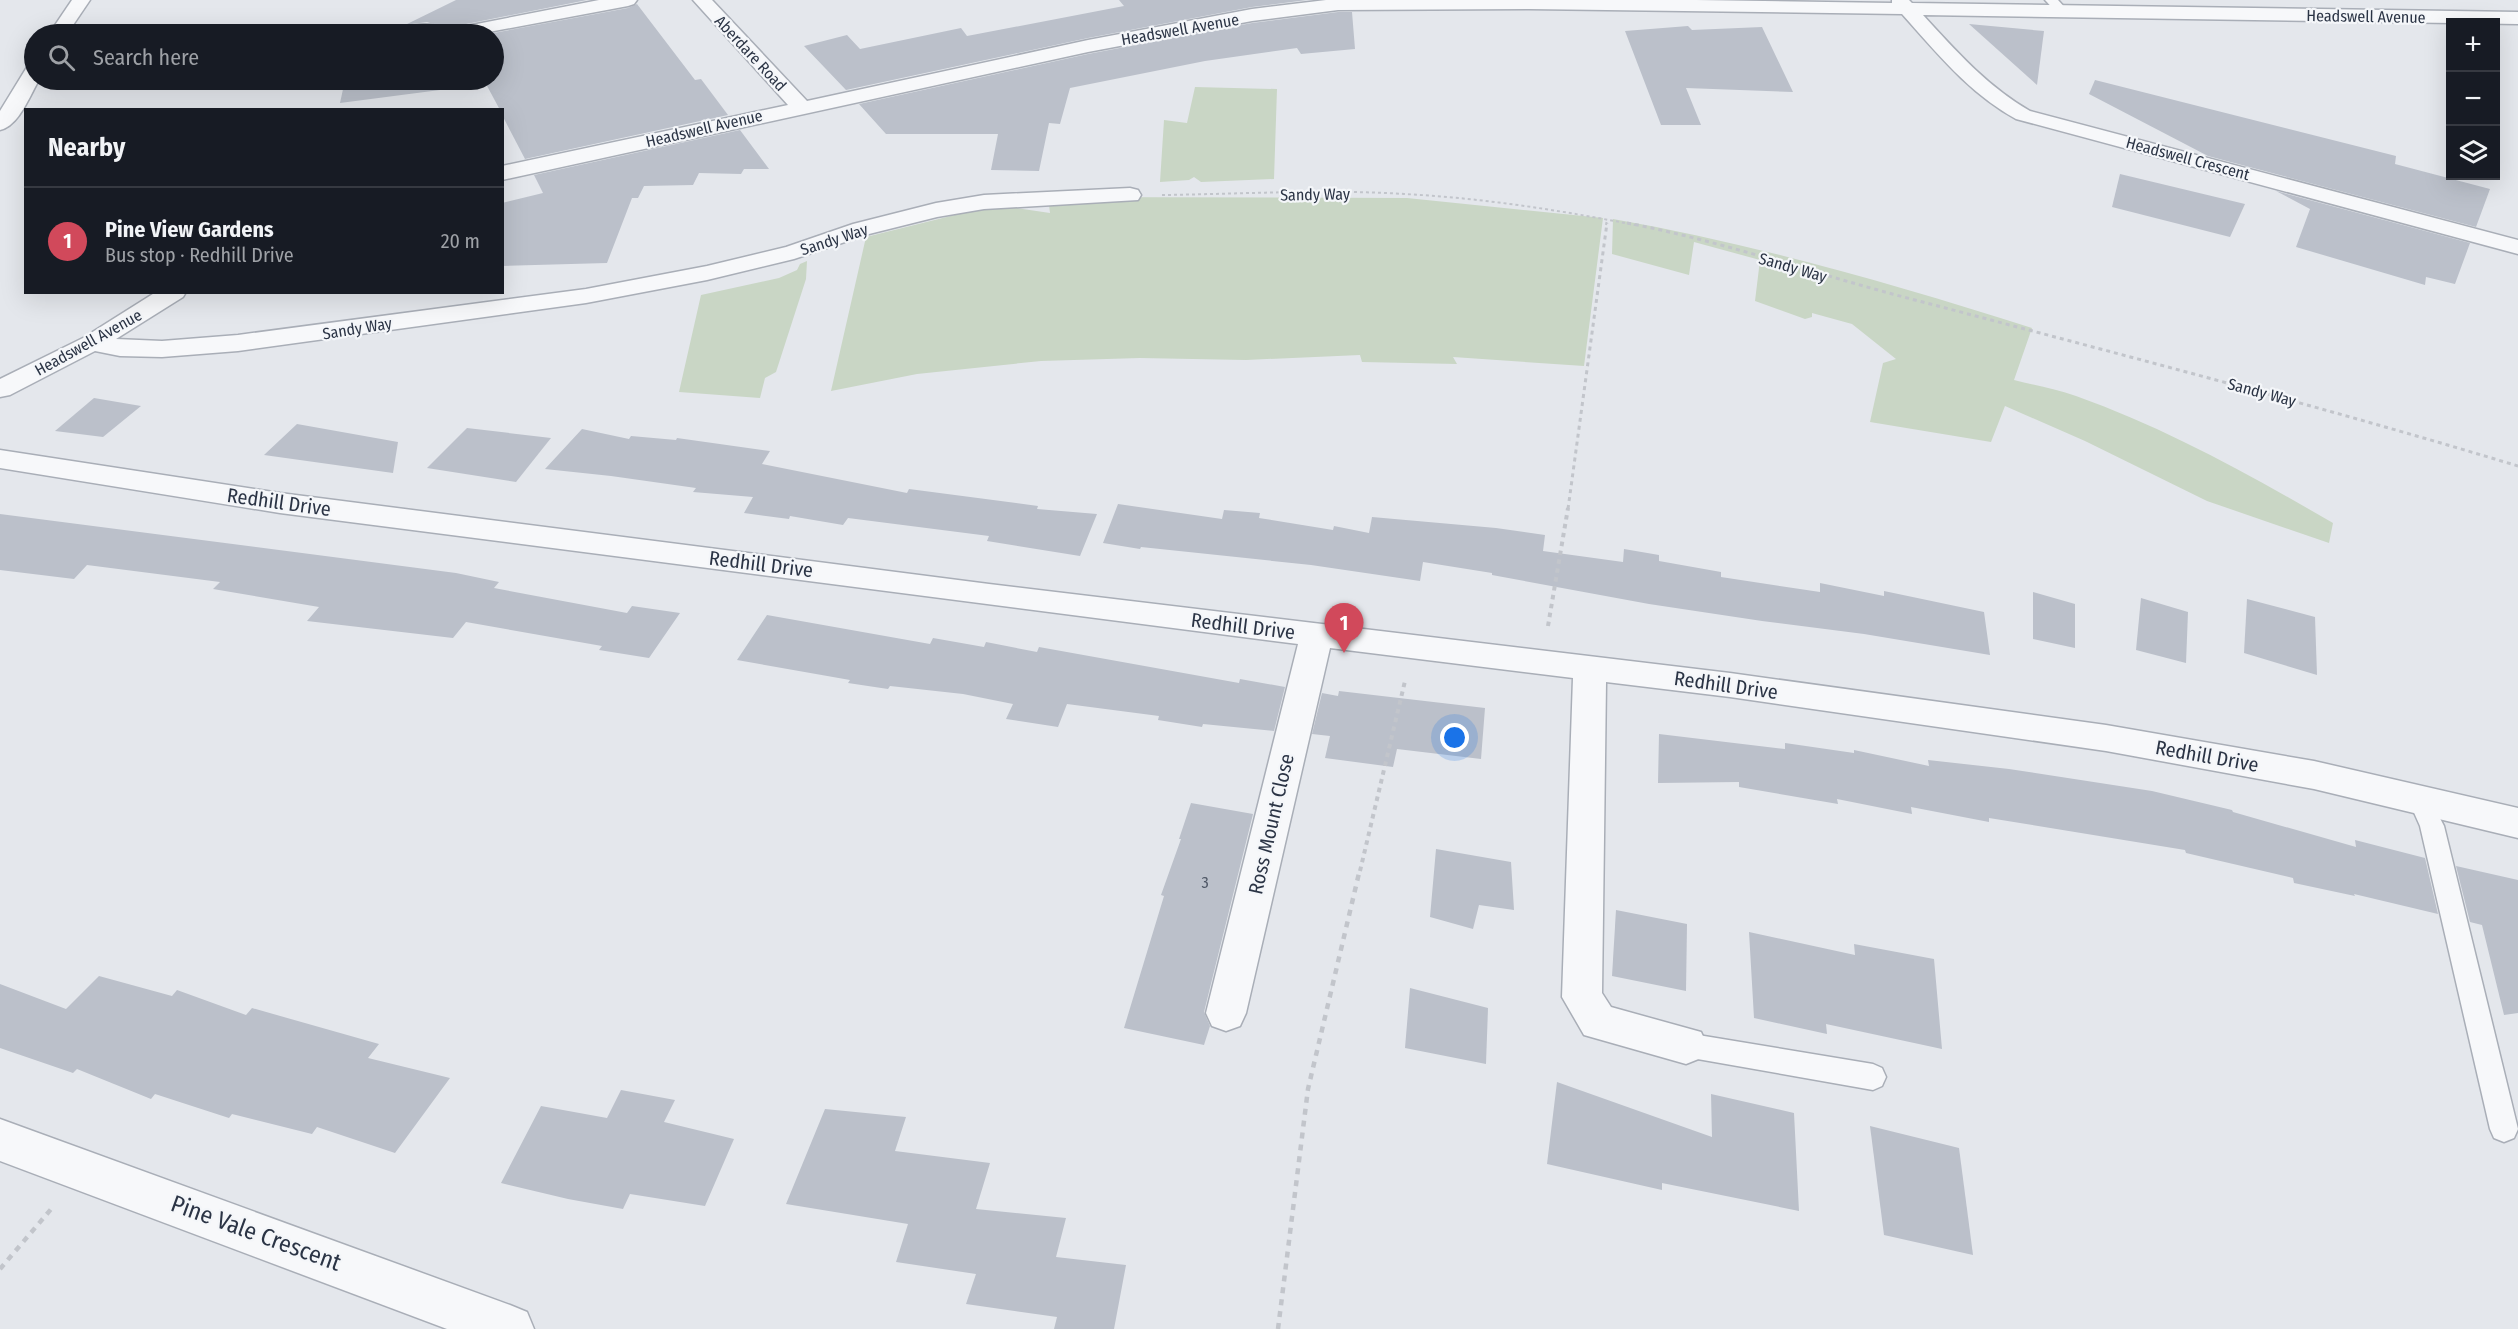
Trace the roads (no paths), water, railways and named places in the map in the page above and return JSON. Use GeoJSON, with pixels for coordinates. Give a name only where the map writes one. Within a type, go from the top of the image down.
{"type":"FeatureCollection","features":[{"type":"Feature","properties":{"kind":"street"},"geometry":{"type":"LineString","coordinates":[[65,24],[81,0]]}},
{"type":"Feature","properties":{"kind":"street"},"geometry":{"type":"LineString","coordinates":[[503,24],[628,0]]}},
{"type":"Feature","properties":{"kind":"street","name":"Aberdare Road"},"geometry":{"type":"LineString","coordinates":[[702,0],[801,106]]}},
{"type":"Feature","properties":{"kind":"street"},"geometry":{"type":"LineString","coordinates":[[2224,0],[2240,14]]}},
{"type":"Feature","properties":{"kind":"street","name":"Headswell Avenue"},"geometry":{"type":"LineString","coordinates":[[504,173],[801,106],[1088,46],[1307,7],[1374,3],[1528,2],[2056,5],[2240,14],[2518,18]]}},
{"type":"Feature","properties":{"kind":"street","name":"Headswell Crescent"},"geometry":{"type":"LineString","coordinates":[[1903,5],[1990,94],[2023,115],[2518,247]]}},
{"type":"Feature","properties":{"kind":"street"},"geometry":{"type":"LineString","coordinates":[[0,94],[24,82]]}},
{"type":"Feature","properties":{"kind":"street"},"geometry":{"type":"LineString","coordinates":[[0,124],[24,88]]}},
{"type":"Feature","properties":{"kind":"street","name":"Sandy Way"},"geometry":{"type":"LineString","coordinates":[[92,343],[120,348],[162,349],[238,343],[586,296],[707,273],[794,252],[861,229],[936,210],[984,202],[1130,195]]}},
{"type":"Feature","properties":{"kind":"street","name":"Headswell Avenue"},"geometry":{"type":"LineString","coordinates":[[0,389],[92,343],[171,294]]}},
{"type":"Feature","properties":{"kind":"street","name":"Redhill Drive"},"geometry":{"type":"LineString","coordinates":[[0,459],[303,506],[832,573],[1000,597],[1730,685],[2106,738],[2314,775],[2518,823]]}},
{"type":"Feature","properties":{"kind":"street","name":"Ross Mount Close"},"geometry":{"type":"LineString","coordinates":[[1226,1013],[1317,634]]}},
{"type":"Feature","properties":{"kind":"street"},"geometry":{"type":"LineString","coordinates":[[1590,668],[1582,997],[1598,1022],[1686,1045]]}},
{"type":"Feature","properties":{"kind":"street","name":"Pine Vale Crescent"},"geometry":{"type":"LineString","coordinates":[[0,1140],[510,1329]]}},
{"type":"Feature","properties":{"kind":"lane"},"geometry":{"type":"LineString","coordinates":[[2419,800],[2432,826],[2504,1129]]}},
{"type":"Feature","properties":{"kind":"lane"},"geometry":{"type":"LineString","coordinates":[[1686,1045],[1873,1077]]}},
{"type":"Feature","properties":{"kind":"place","name":"Pine View Gardens"},"geometry":{"type":"Point","coordinates":[1344,653]}}]}
